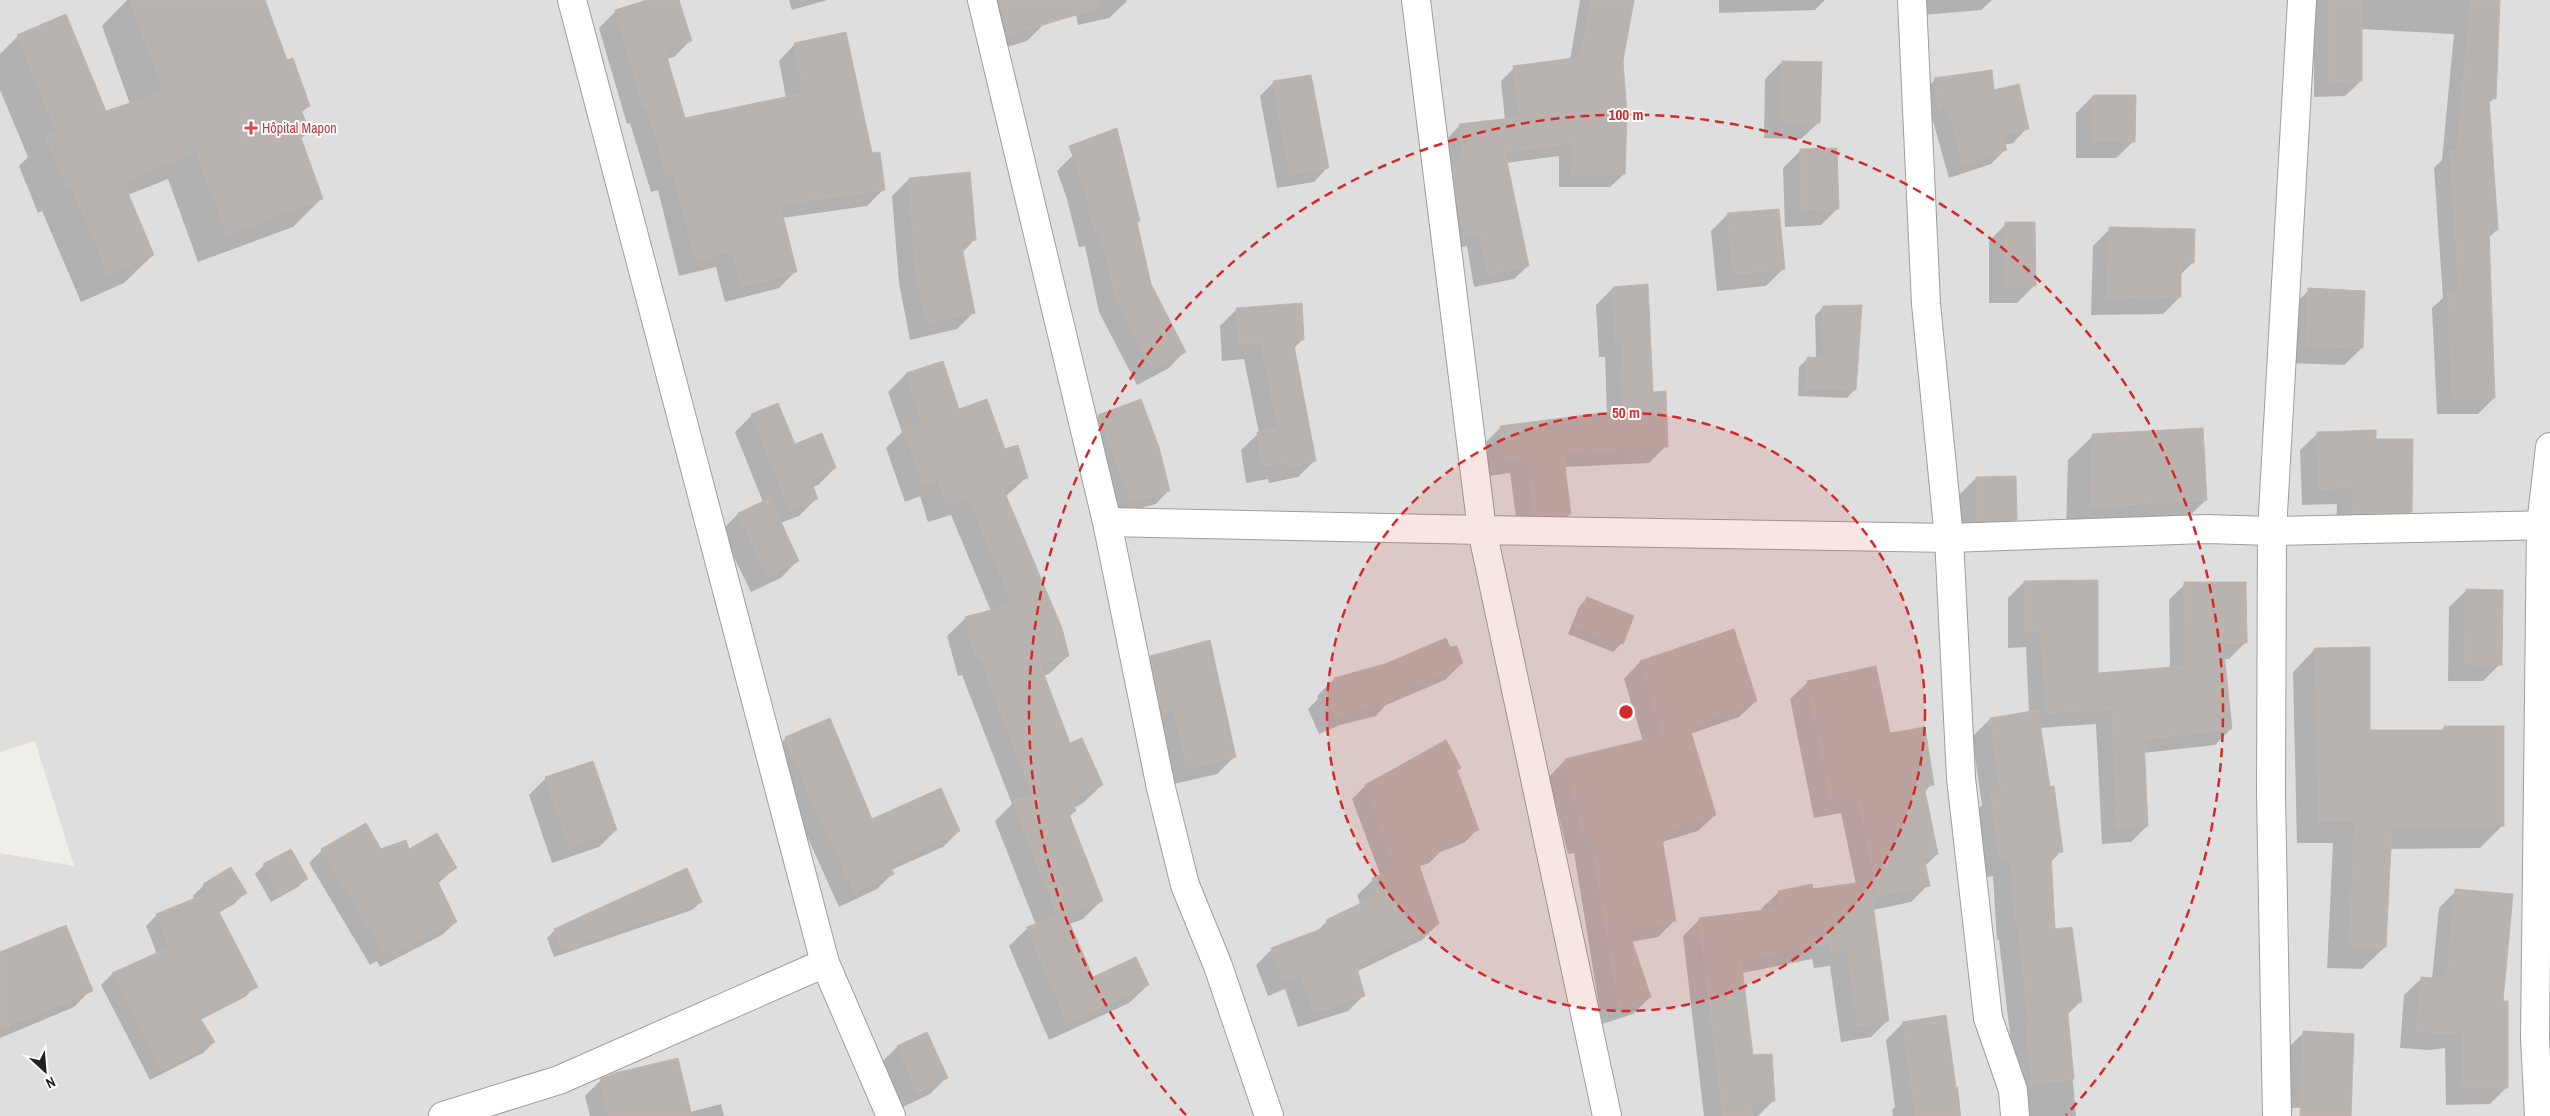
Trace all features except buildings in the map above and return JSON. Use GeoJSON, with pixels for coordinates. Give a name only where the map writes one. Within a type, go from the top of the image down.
{"type":"FeatureCollection","features":[{"type":"Feature","properties":{"kind":"street"},"geometry":{"type":"LineString","coordinates":[[572,0],[825,963],[891,1116]]}},
{"type":"Feature","properties":{"kind":"street"},"geometry":{"type":"LineString","coordinates":[[982,0],[1107,522],[1161,788],[1185,885],[1221,975],[1269,1116]]}},
{"type":"Feature","properties":{"kind":"street"},"geometry":{"type":"LineString","coordinates":[[1416,0],[1482,530],[1607,1116]]}},
{"type":"Feature","properties":{"kind":"street"},"geometry":{"type":"LineString","coordinates":[[1912,0],[1926,304],[1950,538],[1961,778],[1987,1009],[1990,1027],[2013,1090],[2015,1116]]}},
{"type":"Feature","properties":{"kind":"street"},"geometry":{"type":"LineString","coordinates":[[2277,1116],[2271,794],[2272,531],[2302,0]]}},
{"type":"Feature","properties":{"kind":"street"},"geometry":{"type":"LineString","coordinates":[[2538,1116],[2535,1038],[2545,525],[2550,447]]}},
{"type":"Feature","properties":{"kind":"street"},"geometry":{"type":"LineString","coordinates":[[1107,522],[1950,538],[2206,529],[2272,531],[2545,525]]}},
{"type":"Feature","properties":{"kind":"street"},"geometry":{"type":"LineString","coordinates":[[443,1116],[559,1080],[825,963]]}},
{"type":"Feature","properties":{"kind":"shaded area"},"geometry":{"type":"Polygon","coordinates":[[[0,0],[2550,0],[2550,1116],[0,1116],[0,853],[74,866],[35,741],[0,752],[0,0]]]}},
{"type":"Feature","properties":{"kind":"place","name":"Hôpital Mapon"},"geometry":{"type":"Point","coordinates":[251,128]}}]}
